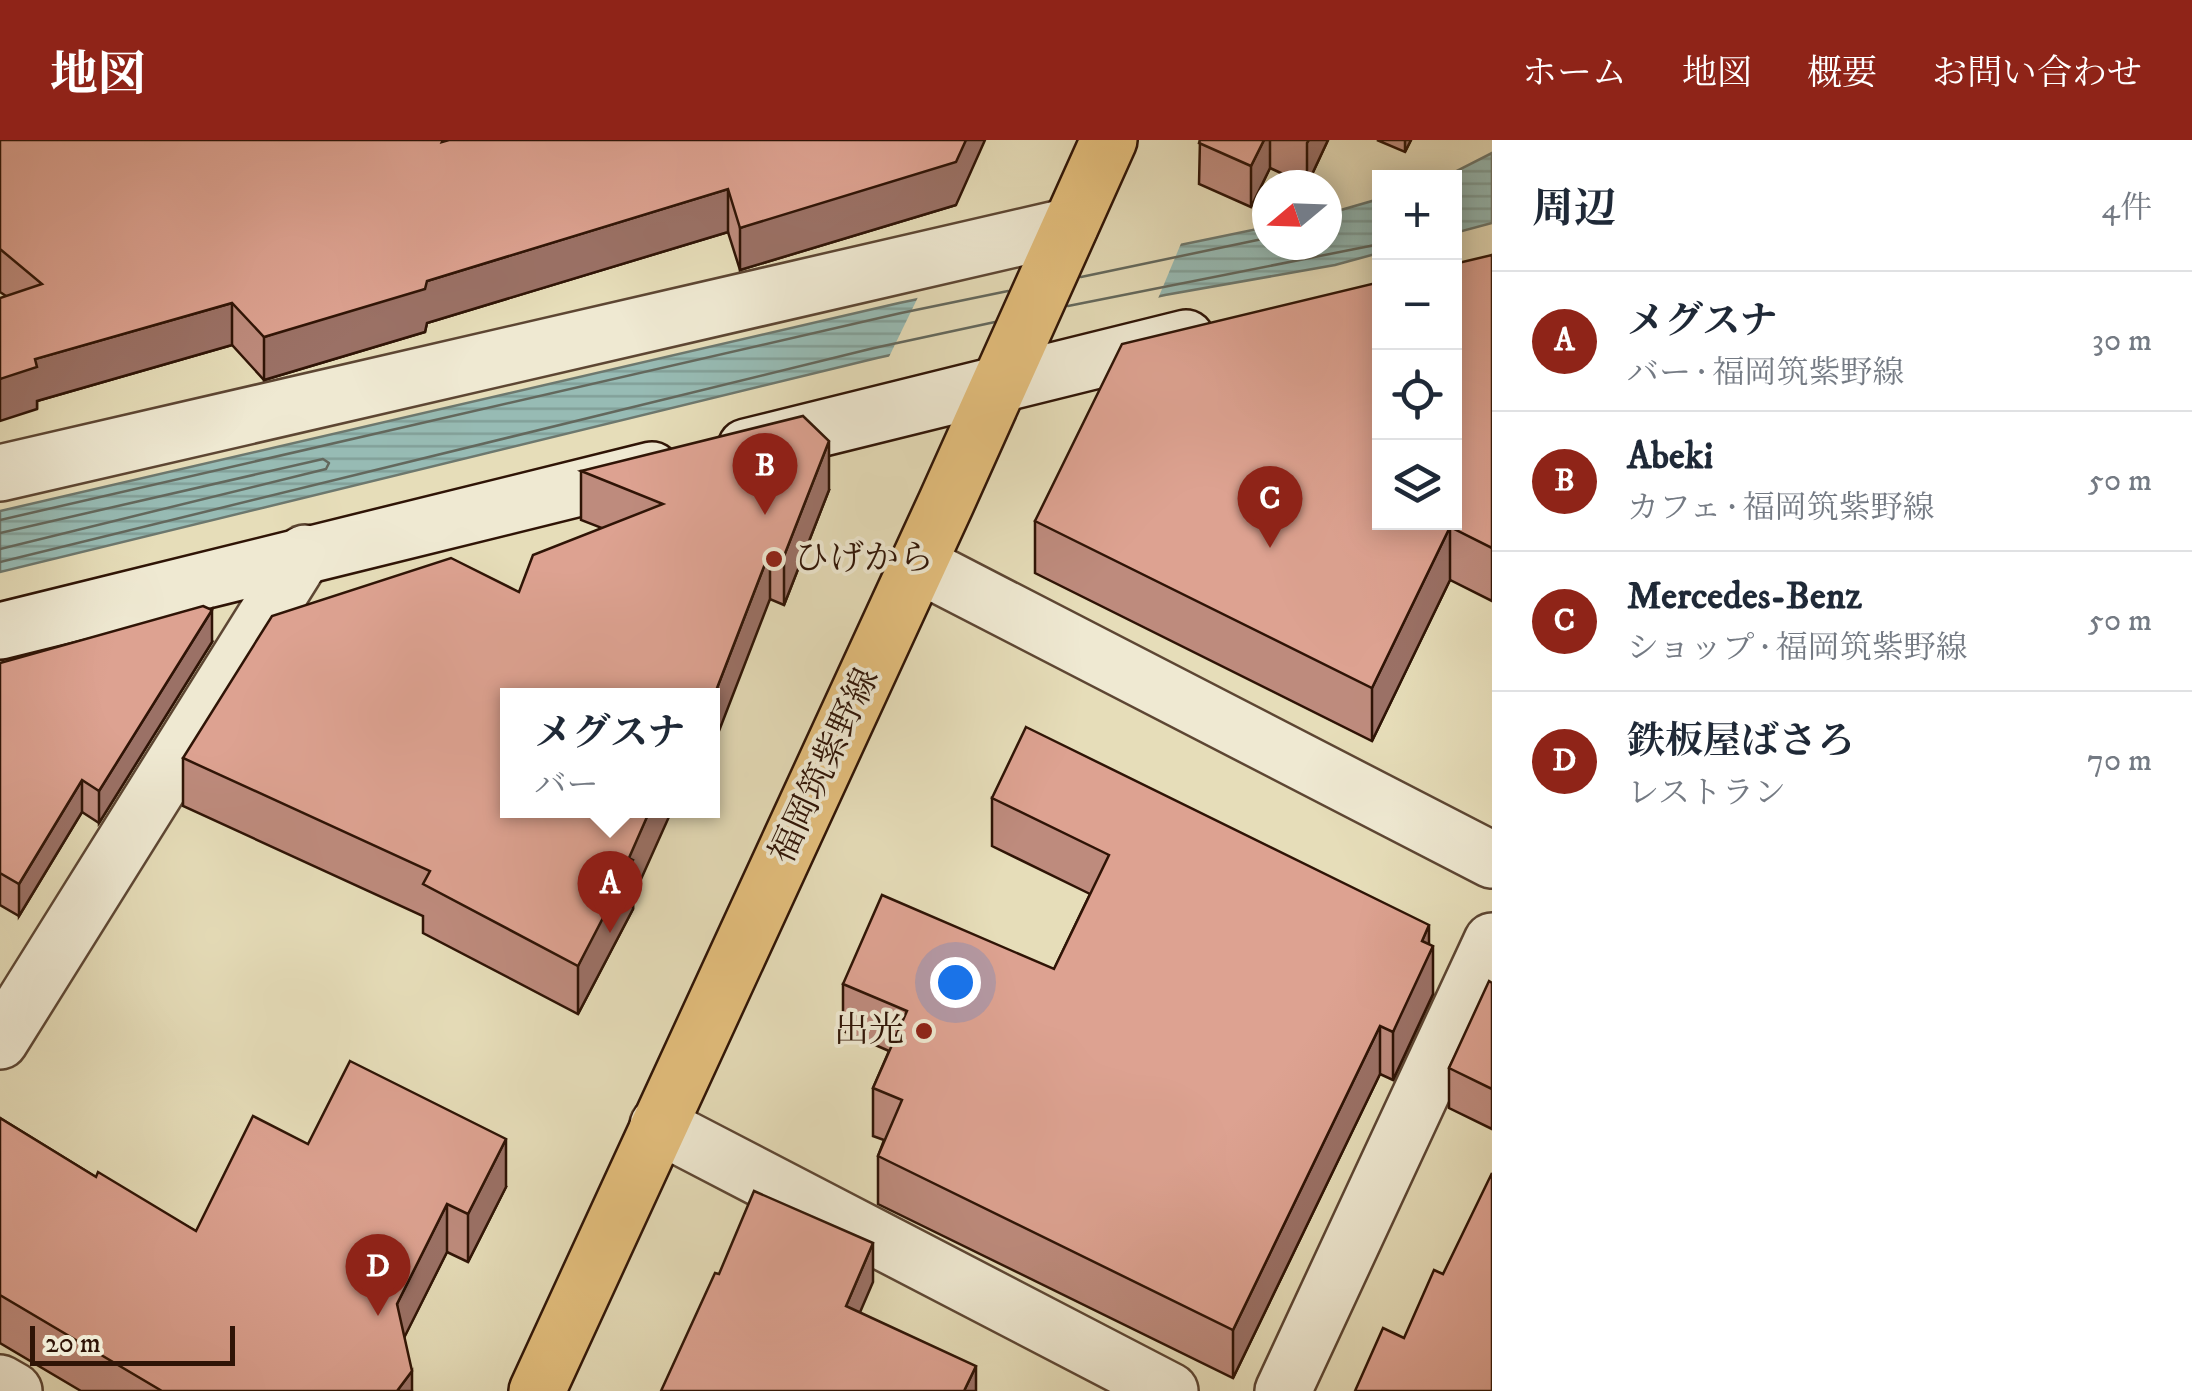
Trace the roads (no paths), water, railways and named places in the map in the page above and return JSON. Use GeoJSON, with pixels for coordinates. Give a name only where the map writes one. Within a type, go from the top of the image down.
{"type":"FeatureCollection","features":[{"type":"Feature","properties":{"kind":"main road","name":"福岡筑紫野線"},"geometry":{"type":"LineString","coordinates":[[537,1391],[1109,140]]}},
{"type":"Feature","properties":{"kind":"street"},"geometry":{"type":"LineString","coordinates":[[0,473],[1063,240]]}},
{"type":"Feature","properties":{"kind":"street"},"geometry":{"type":"LineString","coordinates":[[0,631],[306,553],[1009,361],[1226,328]]}},
{"type":"Feature","properties":{"kind":"street"},"geometry":{"type":"LineString","coordinates":[[0,1042],[306,553]]}},
{"type":"Feature","properties":{"kind":"street"},"geometry":{"type":"LineString","coordinates":[[918,564],[1492,860]]}},
{"type":"Feature","properties":{"kind":"street"},"geometry":{"type":"LineString","coordinates":[[1283,1391],[1492,941]]}},
{"type":"Feature","properties":{"kind":"street"},"geometry":{"type":"LineString","coordinates":[[658,1125],[1170,1391]]}},
{"type":"Feature","properties":{"kind":"street"},"geometry":{"type":"LineString","coordinates":[[0,1383],[14,1391]]}},
{"type":"Feature","properties":{"kind":"water"},"geometry":{"type":"Polygon","coordinates":[[[1492,153],[1492,223],[1462,231],[1462,170],[1459,170],[1492,153]]]}},
{"type":"Feature","properties":{"kind":"water"},"geometry":{"type":"Polygon","coordinates":[[[1372,201],[1372,255],[877,358],[0,572],[0,511],[899,303],[1252,230],[1252,260],[1342,260],[1342,210],[1372,201]]]}},
{"type":"Feature","properties":{"kind":"place","name":"Abeki"},"geometry":{"type":"Point","coordinates":[765,515]}},
{"type":"Feature","properties":{"kind":"place","name":"Mercedes-Benz"},"geometry":{"type":"Point","coordinates":[1270,548]}},
{"type":"Feature","properties":{"kind":"place","name":"ひげから"},"geometry":{"type":"Point","coordinates":[774,559]}},
{"type":"Feature","properties":{"kind":"place","name":"メグスナ"},"geometry":{"type":"Point","coordinates":[610,933]}},
{"type":"Feature","properties":{"kind":"place","name":"出光"},"geometry":{"type":"Point","coordinates":[924,1031]}},
{"type":"Feature","properties":{"kind":"place","name":"鉄板屋ばさろ"},"geometry":{"type":"Point","coordinates":[378,1316]}}]}
